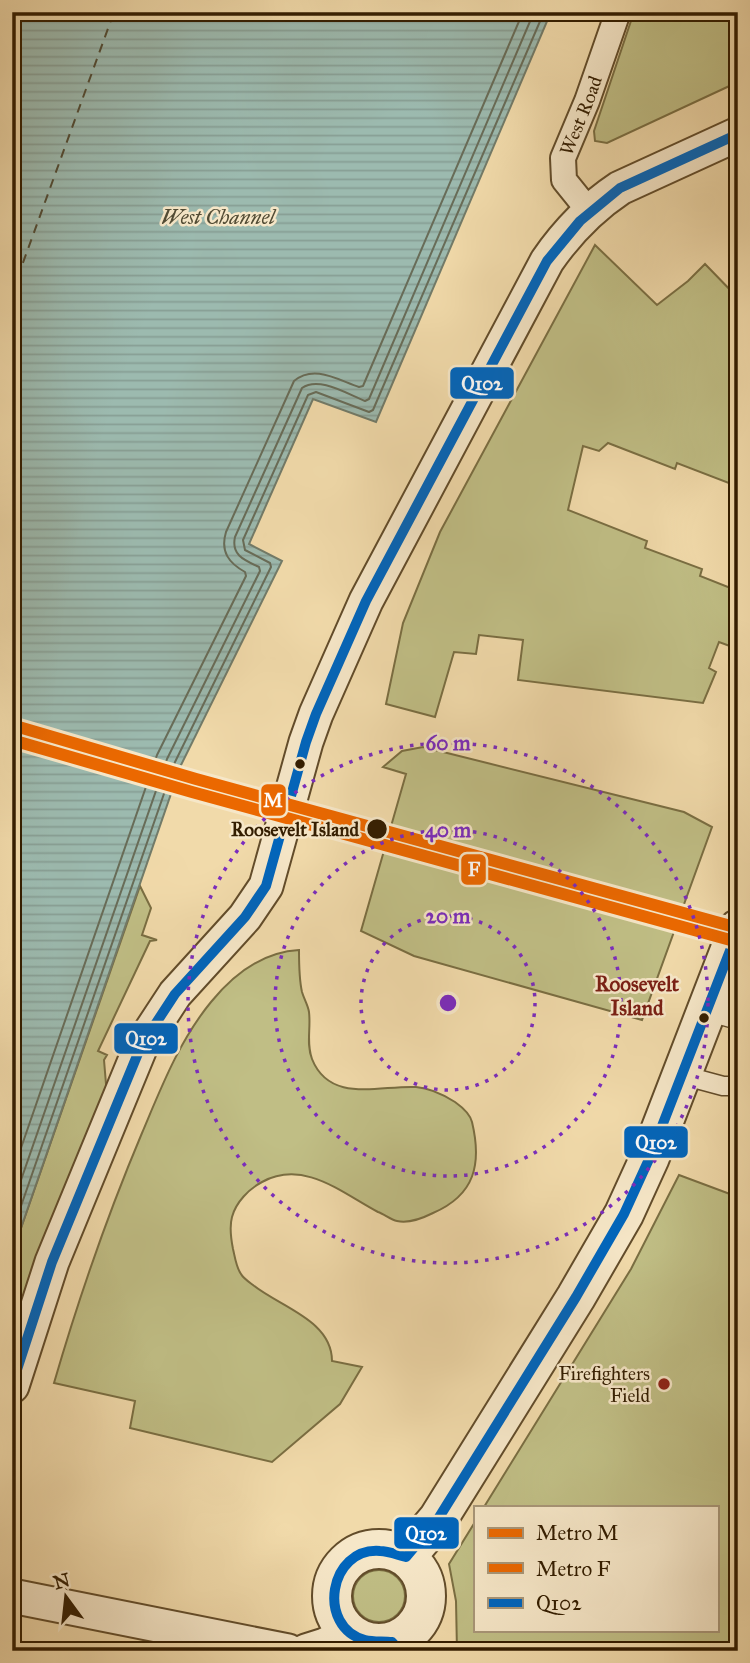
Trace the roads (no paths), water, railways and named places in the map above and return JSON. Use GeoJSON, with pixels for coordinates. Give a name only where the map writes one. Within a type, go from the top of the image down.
{"type":"FeatureCollection","features":[{"type":"Feature","properties":{"kind":"street","name":"West Road"},"geometry":{"type":"LineString","coordinates":[[589,211],[564,180],[563,158],[587,101],[618,12]]}},
{"type":"Feature","properties":{"kind":"street"},"geometry":{"type":"LineString","coordinates":[[12,1386],[52,1262],[141,1046],[175,994],[245,917],[266,886],[306,742],[366,601],[547,261],[589,211],[620,188],[738,134]]}},
{"type":"Feature","properties":{"kind":"street"},"geometry":{"type":"LineString","coordinates":[[406,1557],[438,1519],[611,1238],[650,1157],[682,1075],[722,1016],[738,929]]}},
{"type":"Feature","properties":{"kind":"street"},"geometry":{"type":"LineString","coordinates":[[382,1549],[406,1557],[419,1570],[425,1584],[427,1598],[416,1626],[396,1646],[370,1642],[350,1633],[340,1622],[334,1609],[332,1594],[342,1567],[367,1550],[382,1549]]}},
{"type":"Feature","properties":{"kind":"street"},"geometry":{"type":"LineString","coordinates":[[12,1595],[288,1651]]}},
{"type":"Feature","properties":{"kind":"street"},"geometry":{"type":"LineString","coordinates":[[306,1651],[350,1633]]}},
{"type":"Feature","properties":{"kind":"lane"},"geometry":{"type":"LineString","coordinates":[[682,1075],[723,1086],[738,1086]]}},
{"type":"Feature","properties":{"kind":"water","name":"West Channel"},"geometry":{"type":"Polygon","coordinates":[[[12,12],[551,12],[376,422],[313,399],[249,544],[282,561],[181,765],[12,1254],[12,12]]]}},
{"type":"Feature","properties":{"kind":"metro line","name":"M"},"geometry":{"type":"LineString","coordinates":[[12,725],[196,779],[738,928]]}},
{"type":"Feature","properties":{"kind":"metro line","name":"F"},"geometry":{"type":"LineString","coordinates":[[12,740],[734,941]]}},
{"type":"Feature","properties":{"kind":"place","name":"Roosevelt Island"},"geometry":{"type":"Point","coordinates":[377,829]}},
{"type":"Feature","properties":{"kind":"place","name":"Firefighters Field"},"geometry":{"type":"Point","coordinates":[664,1384]}},
{"type":"Feature","properties":{"kind":"district","name":"Roosevelt Island"},"geometry":{"type":"Point","coordinates":[637,996]}}]}
